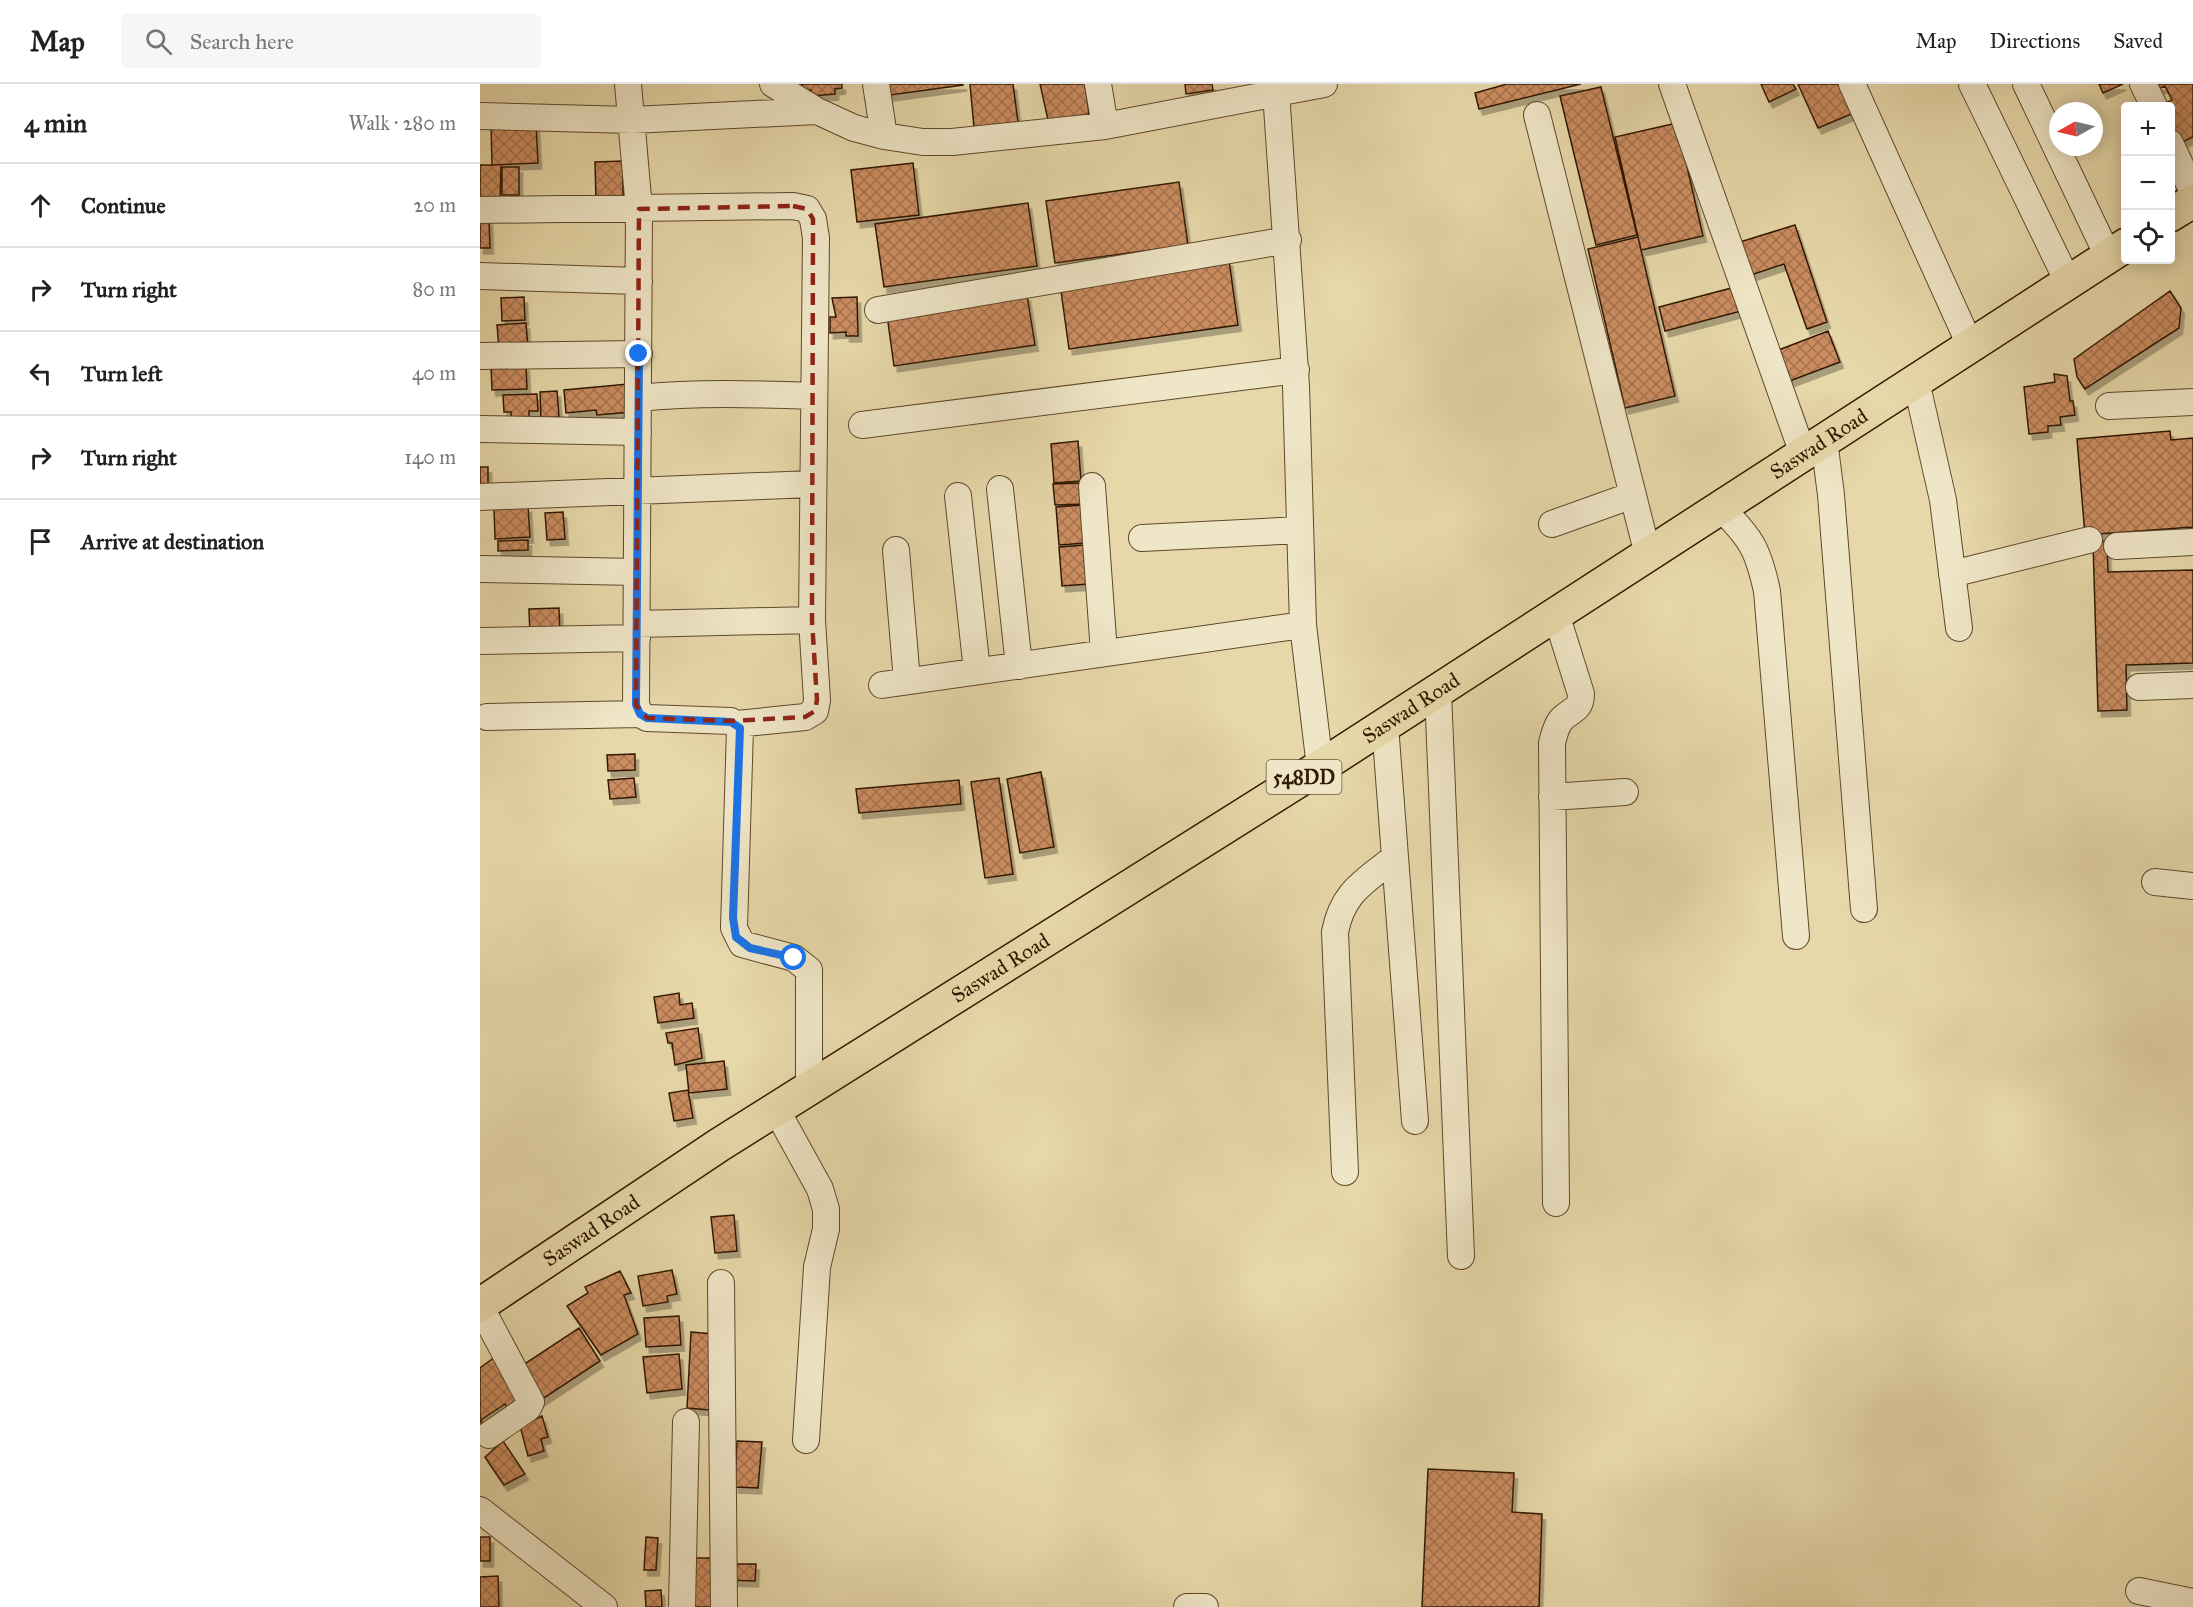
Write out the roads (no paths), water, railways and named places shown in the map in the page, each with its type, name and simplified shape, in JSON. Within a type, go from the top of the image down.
[{"type":"highway","points":[[2175,212],[2193,201]]},
{"type":"highway","name":"Saswad Road","points":[[480,1305],[719,1145],[777,1111],[1320,767],[2117,250]]},
{"type":"street","points":[[628,84],[639,209],[636,705],[640,714]]},
{"type":"street","points":[[773,84],[803,98],[854,128],[923,142],[952,142],[1105,126],[1286,89],[1324,84]]},
{"type":"street","points":[[876,84],[885,136]]},
{"type":"street","points":[[1098,84],[1105,126]]},
{"type":"street","points":[[1672,84],[1831,495],[1864,909]]},
{"type":"street","points":[[1852,84],[1970,345]]},
{"type":"street","points":[[1972,84],[2068,282]]},
{"type":"street","points":[[2026,84],[2117,250]]},
{"type":"street","points":[[2143,84],[2152,102]]},
{"type":"street","points":[[1286,89],[1288,240],[1296,370],[1303,625],[1320,767]]},
{"type":"street","points":[[480,116],[632,120],[803,98]]},
{"type":"street","points":[[1537,115],[1648,555]]},
{"type":"street","points":[[2175,154],[2193,192]]},
{"type":"street","points":[[480,210],[793,206],[807,209],[813,219],[816,238],[812,484],[812,620],[817,700],[814,711],[805,717],[737,724],[647,718],[640,714],[487,717]]},
{"type":"street","points":[[878,310],[1288,240]]},
{"type":"street","points":[[480,276],[639,281]]},
{"type":"street","points":[[480,356],[639,354]]},
{"type":"street","points":[[862,425],[1296,370]]},
{"type":"street","points":[[1916,381],[1944,500],[1959,628]]},
{"type":"street","points":[[638,398],[682,394],[740,393],[814,396]]},
{"type":"street","points":[[2109,406],[2193,402]]},
{"type":"street","points":[[480,429],[638,432]]},
{"type":"street","points":[[480,497],[638,489],[812,484]]},
{"type":"street","points":[[1092,486],[1104,653]]},
{"type":"street","points":[[1000,489],[1019,666]]},
{"type":"street","points":[[1552,524],[1633,495]]},
{"type":"street","points":[[958,496],[977,671]]},
{"type":"street","points":[[1721,508],[1749,537],[1761,563],[1767,591],[1796,936]]},
{"type":"street","points":[[1142,538],[1300,530]]},
{"type":"street","points":[[1952,574],[2089,540]]},
{"type":"street","points":[[2117,546],[2193,542]]},
{"type":"street","points":[[896,550],[907,681]]},
{"type":"street","points":[[480,569],[637,572]]},
{"type":"street","points":[[1556,614],[1581,694],[1581,702],[1577,710],[1562,718],[1552,743],[1556,1203]]},
{"type":"street","points":[[480,641],[812,620]]},
{"type":"street","points":[[882,685],[1303,625]]},
{"type":"street","points":[[2139,687],[2193,686]]},
{"type":"street","points":[[1438,691],[1461,1256]]},
{"type":"street","points":[[737,724],[740,728],[741,742],[734,928],[736,937],[742,944],[794,958],[809,970],[808,1090]]},
{"type":"street","points":[[1385,725],[1415,1121]]},
{"type":"street","points":[[1552,797],[1625,792]]},
{"type":"street","points":[[1345,1173],[1335,932],[1339,911],[1348,896],[1395,857]]},
{"type":"street","points":[[2155,882],[2193,886]]},
{"type":"street","points":[[777,1111],[820,1189],[826,1209],[826,1230],[818,1267],[806,1440]]},
{"type":"street","points":[[722,1283],[724,1607]]},
{"type":"street","points":[[480,1305],[531,1402],[528,1408],[489,1434]]},
{"type":"street","points":[[682,1607],[686,1422]]},
{"type":"street","points":[[480,1510],[604,1607]]},
{"type":"street","points":[[2139,1591],[2193,1602]]},
{"type":"street","points":[[1187,1607],[1205,1607]]}]
